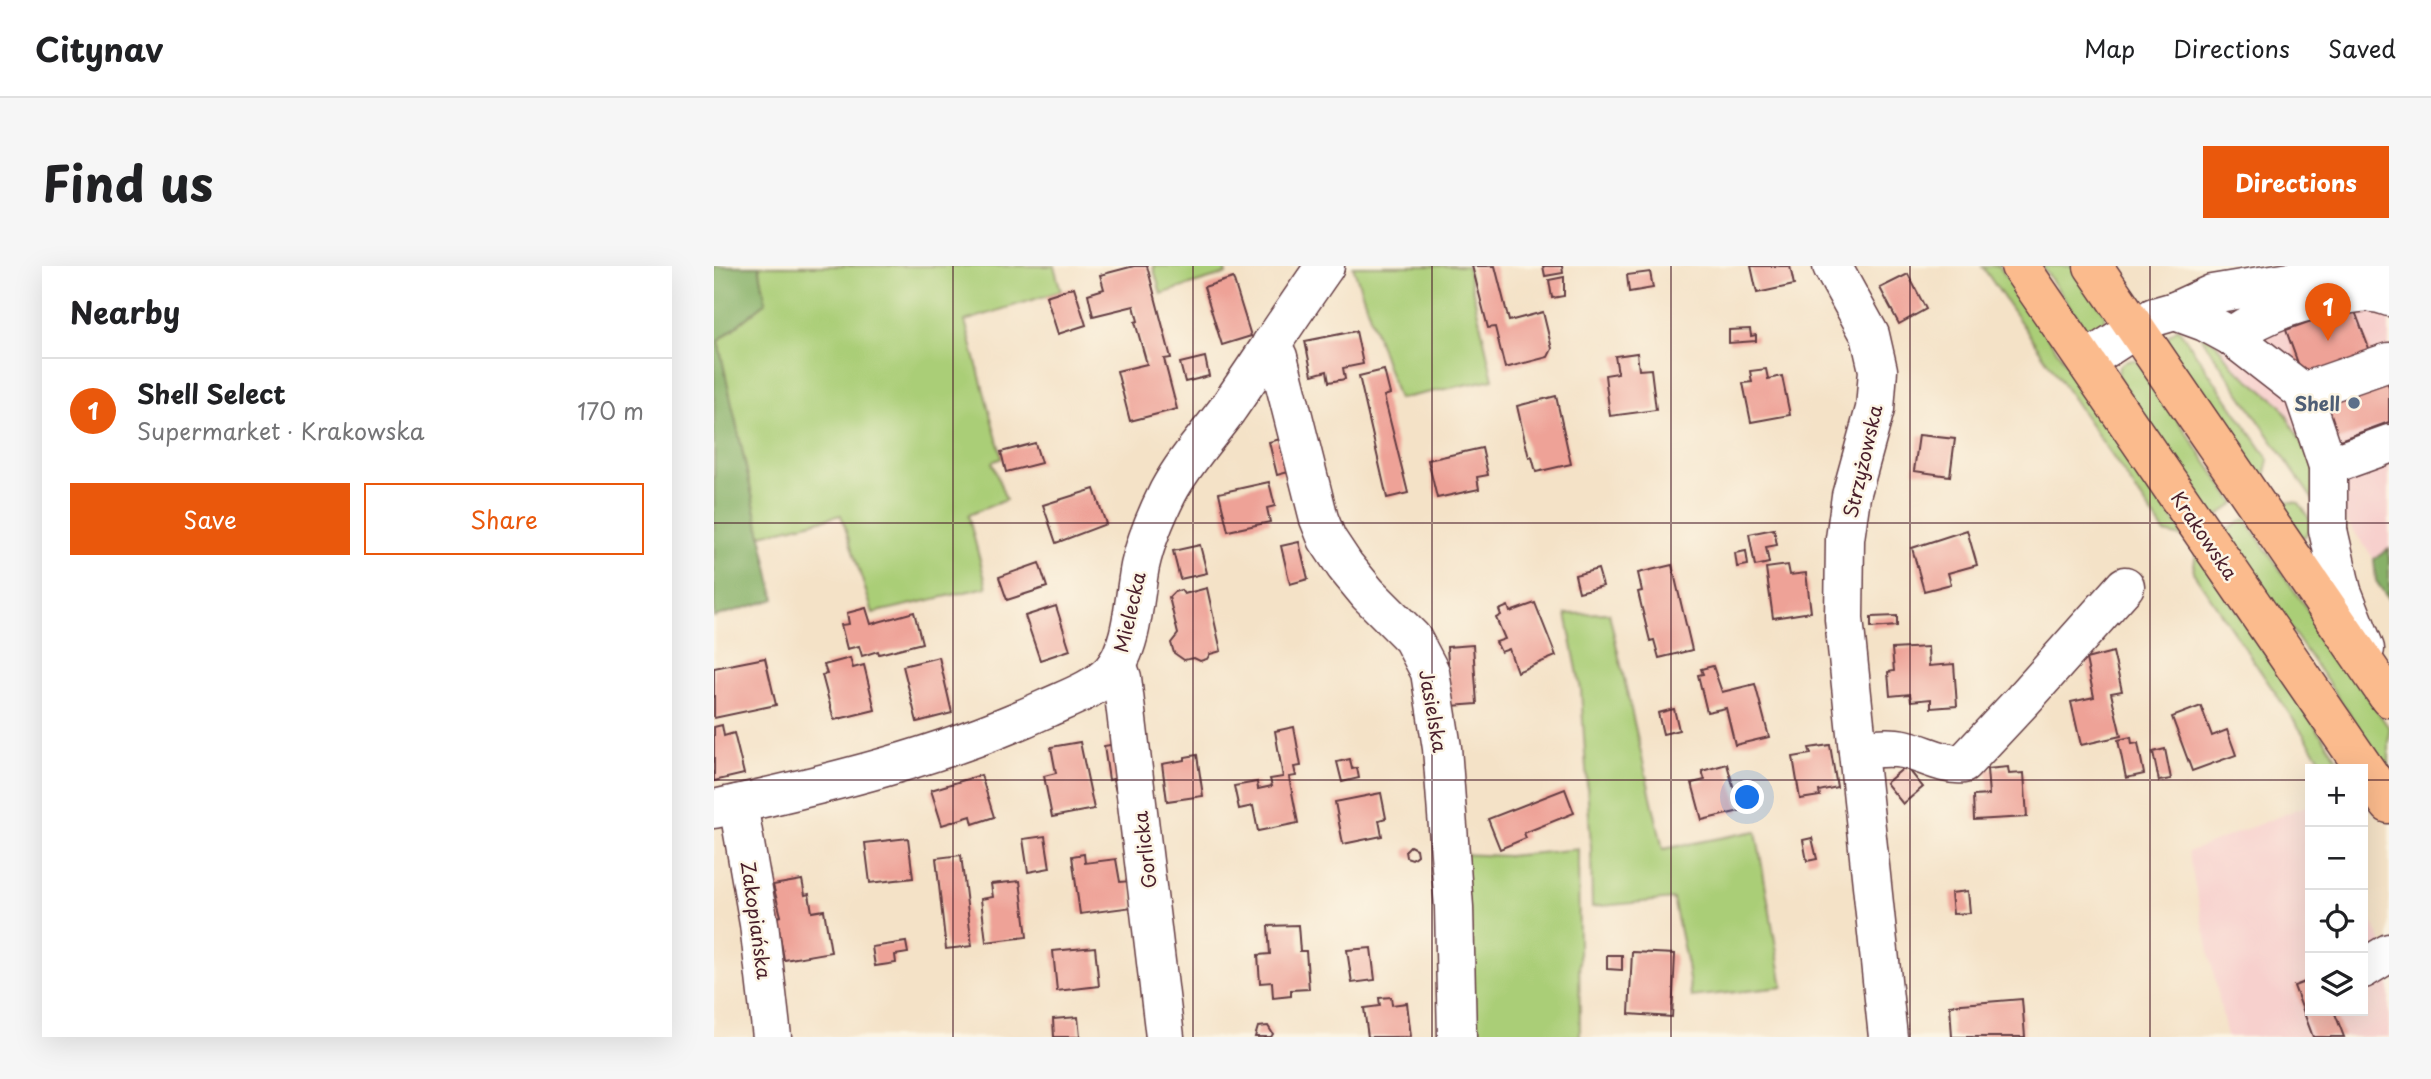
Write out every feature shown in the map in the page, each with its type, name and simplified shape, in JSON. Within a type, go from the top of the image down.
[{"type":"main road","name":"Krakowska","points":[[2020,266],[2389,804]]},
{"type":"main road","points":[[2093,266],[2384,690]]},
{"type":"street","name":"Mielecka","points":[[726,806],[916,759],[989,733],[1097,684],[1117,664],[1128,631],[1141,562],[1168,492],[1325,266]]},
{"type":"street","name":"Strzyżowska","points":[[1832,266],[1870,335],[1878,370],[1875,409],[1851,496],[1844,540],[1844,619],[1888,1037]]},
{"type":"street","points":[[2086,361],[2157,315],[2175,312],[2212,294],[2379,266]]},
{"type":"street","points":[[2231,336],[2257,319],[2291,305],[2374,292],[2389,297]]},
{"type":"street","points":[[2175,312],[2205,321],[2231,336],[2303,392],[2328,466],[2328,530],[2339,579],[2384,690]]},
{"type":"street","name":"Jasielska","points":[[1271,344],[1278,357],[1319,519],[1327,539],[1368,594],[1412,638],[1430,672],[1442,748],[1454,907],[1457,1037]]},
{"type":"street","points":[[2303,392],[2389,362]]},
{"type":"street","points":[[2328,466],[2389,444]]},
{"type":"street","points":[[1858,750],[1900,748],[1948,764],[1963,764],[2125,586]]},
{"type":"street","name":"Gorlicka","points":[[1117,664],[1122,678],[1135,768],[1165,1037]]},
{"type":"street","name":"Zakopiańska","points":[[726,806],[759,924],[772,1037]]},
{"type":"street","points":[[2368,966],[2389,953]]},
{"type":"shaded area","points":[[2389,273],[2389,549],[2374,559],[2212,336],[2227,300]]},
{"type":"shaded area","points":[[2305,806],[2305,1016],[2368,1016],[2368,914],[2389,958],[2389,1037],[2227,1037],[2188,852]]},
{"type":"green space","points":[[714,266],[759,266],[766,302],[718,341],[775,599],[714,617]]},
{"type":"green space","points":[[759,266],[1054,266],[1061,291],[965,321],[1002,458],[992,462],[1006,500],[968,515],[987,587],[873,613],[841,515],[761,535],[718,341],[766,302]]},
{"type":"green space","points":[[1153,266],[1224,266],[1226,274],[1161,294]]},
{"type":"green space","points":[[1353,266],[1467,266],[1493,379],[1398,399]]},
{"type":"green space","points":[[1982,266],[1999,266],[2186,538],[2165,533]]},
{"type":"green space","points":[[2042,266],[2072,266],[2105,314],[2103,326],[2094,331],[2086,330]]},
{"type":"green space","points":[[2178,328],[2269,460],[2263,484],[2165,342]]},
{"type":"green space","points":[[2198,332],[2215,342],[2235,368],[2281,405],[2316,471],[2318,507]]},
{"type":"green space","points":[[2133,360],[2138,362],[2235,504],[2214,518],[2118,377],[2119,366]]},
{"type":"green space","points":[[2274,500],[2299,503],[2314,526],[2304,537],[2298,535]]},
{"type":"green space","points":[[2245,519],[2389,728],[2389,771],[2224,532]]},
{"type":"green space","points":[[2389,549],[2389,600],[2376,581],[2374,559]]},
{"type":"green space","points":[[2196,552],[2339,761],[2336,764],[2324,764],[2193,572]]},
{"type":"green space","points":[[1609,613],[1663,849],[1756,831],[1783,987],[1691,997],[1673,899],[1592,907],[1581,690],[1566,614]]},
{"type":"green space","points":[[1578,849],[1580,1037],[1463,1037],[1458,854],[1508,856]]},
{"type":"building","points":[[1134,266],[1147,266],[1171,358],[1164,359],[1177,409],[1130,421],[1117,371],[1147,364],[1135,322],[1138,321],[1134,306],[1093,316],[1088,294],[1104,289],[1100,275]]},
{"type":"building","points":[[1472,266],[1495,266],[1509,321],[1543,312],[1552,349],[1548,357],[1505,368],[1495,327],[1488,328]]},
{"type":"building","points":[[1543,266],[1562,266],[1563,273],[1545,276]]},
{"type":"building","points":[[1751,266],[1790,266],[1794,285],[1757,293]]},
{"type":"building","points":[[1650,272],[1653,288],[1629,292],[1627,275]]},
{"type":"building","points":[[1908,274],[1926,309],[1899,324],[1880,288]]},
{"type":"building","points":[[1564,277],[1564,296],[1552,298],[1549,280]]},
{"type":"building","points":[[1233,278],[1251,336],[1222,345],[1204,287]]},
{"type":"building","points":[[1074,287],[1086,325],[1058,334],[1046,296]]},
{"type":"building","points":[[2353,306],[2381,380],[2386,378],[2389,387],[2389,422],[2318,448],[2303,377],[2286,330]]},
{"type":"building","points":[[1750,329],[1751,336],[1756,335],[1756,341],[1729,343],[1729,330]]},
{"type":"building","points":[[1356,331],[1363,364],[1343,368],[1345,379],[1329,382],[1327,371],[1312,375],[1305,341]]},
{"type":"building","points":[[1637,353],[1639,370],[1651,369],[1656,410],[1610,416],[1605,375],[1618,373],[1615,356]]},
{"type":"building","points":[[1205,357],[1209,376],[1185,382],[1180,363]]},
{"type":"building","points":[[1766,369],[1768,379],[1782,376],[1790,415],[1751,422],[1743,383],[1752,382],[1750,371]]},
{"type":"building","points":[[1384,370],[1390,394],[1384,396],[1408,493],[1387,498],[1359,376]]},
{"type":"building","points":[[1556,396],[1571,464],[1536,472],[1532,457],[1529,458],[1517,406]]},
{"type":"building","points":[[1919,435],[1955,439],[1950,476],[1914,471]]},
{"type":"building","points":[[1288,437],[1296,470],[1277,475],[1269,442]]},
{"type":"building","points":[[1035,443],[1041,463],[1006,472],[1001,452]]},
{"type":"building","points":[[1482,448],[1488,475],[1477,477],[1479,489],[1437,498],[1428,460]]},
{"type":"building","points":[[1269,482],[1275,506],[1267,508],[1270,522],[1228,531],[1219,493]]},
{"type":"building","points":[[1094,489],[1106,524],[1056,543],[1043,505]]},
{"type":"building","points":[[1774,529],[1777,545],[1766,547],[1769,563],[1755,566],[1749,534]]},
{"type":"building","points":[[1967,530],[1977,565],[1948,573],[1951,584],[1924,591],[1912,548]]},
{"type":"building","points":[[1299,542],[1308,579],[1290,584],[1281,546]]},
{"type":"building","points":[[1200,545],[1207,573],[1180,579],[1173,551]]},
{"type":"building","points":[[1746,551],[1748,565],[1737,567],[1735,553]]},
{"type":"building","points":[[1039,563],[1047,587],[1007,600],[999,577]]},
{"type":"building","points":[[1672,565],[1692,650],[1659,658],[1654,640],[1650,641],[1644,617],[1638,592],[1642,591],[1638,573]]},
{"type":"building","points":[[1788,565],[1790,575],[1806,573],[1811,612],[1773,618],[1766,568]]},
{"type":"building","points":[[1598,569],[1603,586],[1579,592],[1575,575]]},
{"type":"building","points":[[1207,588],[1221,651],[1200,661],[1194,658],[1184,660],[1174,653],[1171,643],[1178,634],[1169,597],[1181,590],[1184,594]]},
{"type":"building","points":[[1535,603],[1556,656],[1517,672],[1509,649],[1501,652],[1496,642],[1505,639],[1496,618],[1501,615],[1499,610],[1508,606],[1510,612]]},
{"type":"building","points":[[1056,606],[1070,650],[1040,660],[1025,616]]},
{"type":"building","points":[[866,608],[871,624],[914,612],[922,643],[862,656],[859,646],[847,649],[841,625],[849,624],[847,613]]},
{"type":"building","points":[[1897,616],[1897,626],[1871,628],[1871,617]]},
{"type":"building","points":[[1473,645],[1477,704],[1451,706],[1447,647]]},
{"type":"building","points":[[1928,647],[1929,666],[1954,664],[1957,706],[1931,708],[1931,699],[1911,701],[1910,694],[1890,696],[1888,672],[1894,671],[1892,649]]},
{"type":"building","points":[[2113,652],[2122,691],[2111,693],[2121,736],[2081,745],[2071,702],[2094,697],[2086,659]]},
{"type":"building","points":[[939,657],[952,713],[917,722],[903,666]]},
{"type":"building","points":[[765,658],[776,705],[714,718],[714,668]]},
{"type":"building","points":[[850,658],[853,668],[864,665],[875,710],[834,720],[822,675],[827,674],[824,665]]},
{"type":"building","points":[[1713,666],[1722,692],[1755,684],[1769,737],[1735,745],[1726,708],[1707,712],[1698,675],[1703,674],[1701,669]]},
{"type":"building","points":[[2201,706],[2212,736],[2227,730],[2236,755],[2192,771],[2172,717]]},
{"type":"building","points":[[1674,709],[1679,730],[1663,734],[1658,713]]},
{"type":"building","points":[[722,725],[724,736],[734,733],[744,774],[714,781],[714,727]]},
{"type":"building","points":[[1294,727],[1301,766],[1294,767],[1296,776],[1289,777],[1298,823],[1258,831],[1253,806],[1239,809],[1234,786],[1257,782],[1258,789],[1272,786],[1270,779],[1283,777],[1275,731]]},
{"type":"building","points":[[2131,737],[2132,744],[2138,743],[2144,774],[2126,778],[2118,740]]},
{"type":"building","points":[[1080,742],[1094,809],[1052,817],[1044,776],[1056,773],[1051,747]]},
{"type":"building","points":[[1122,743],[1130,790],[1116,792],[1113,779],[1109,780],[1104,746]]},
{"type":"building","points":[[1830,745],[1837,787],[1819,791],[1820,796],[1800,799],[1793,757],[1811,754],[1809,748]]},
{"type":"building","points":[[2165,749],[2171,779],[2159,781],[2153,752]]},
{"type":"building","points":[[1197,755],[1203,796],[1167,801],[1162,764]]},
{"type":"building","points":[[1350,759],[1352,769],[1357,768],[1359,778],[1342,782],[1337,762]]},
{"type":"building","points":[[1727,764],[1740,811],[1702,820],[1692,783],[1705,780],[1702,771]]},
{"type":"building","points":[[1906,766],[1923,787],[1903,804],[1886,783]]},
{"type":"building","points":[[2008,767],[2009,774],[2024,773],[2027,817],[1974,820],[1973,796],[1989,795],[1987,769]]},
{"type":"building","points":[[981,775],[994,817],[973,824],[971,816],[942,825],[931,790]]},
{"type":"building","points":[[1565,789],[1574,813],[1524,833],[1526,838],[1500,849],[1488,819]]},
{"type":"building","points":[[1381,793],[1386,818],[1379,820],[1382,836],[1343,844],[1335,802]]},
{"type":"building","points":[[1045,836],[1050,868],[1028,872],[1023,839]]},
{"type":"building","points":[[908,838],[913,878],[870,883],[865,843]]},
{"type":"building","points":[[1812,838],[1817,859],[1807,861],[1803,840]]},
{"type":"building","points":[[1410,846],[1416,849],[1417,855],[1412,859],[1406,857],[1405,851]]},
{"type":"building","points":[[1084,854],[1085,863],[1116,859],[1120,882],[1130,881],[1133,907],[1080,914],[1072,856]]},
{"type":"building","points":[[961,855],[972,946],[946,949],[936,858]]},
{"type":"building","points":[[802,880],[805,895],[809,894],[812,912],[824,910],[831,952],[784,960],[777,917],[781,916],[773,885]]},
{"type":"building","points":[[1020,881],[1027,937],[986,942],[981,899],[993,897],[991,884]]},
{"type":"building","points":[[1968,891],[1970,913],[1953,914],[1951,893]]},
{"type":"building","points":[[1298,925],[1300,951],[1306,951],[1309,989],[1291,990],[1291,996],[1273,998],[1272,982],[1260,983],[1258,955],[1270,954],[1268,926]]},
{"type":"building","points":[[906,942],[908,953],[895,955],[896,963],[875,966],[872,947]]},
{"type":"building","points":[[1095,947],[1099,986],[1057,991],[1053,951]]},
{"type":"building","points":[[1371,948],[1375,980],[1352,983],[1347,950]]},
{"type":"building","points":[[1632,952],[1675,954],[1672,1017],[1629,1014]]},
{"type":"building","points":[[1607,955],[1622,955],[1622,970],[1607,969]]},
{"type":"building","points":[[2305,982],[2305,1016],[2294,986]]},
{"type":"building","points":[[1391,997],[1392,1005],[1407,1003],[1411,1037],[1368,1037],[1364,1008],[1380,1006],[1379,998]]},
{"type":"building","points":[[2022,999],[2025,1037],[1952,1037],[1950,1005]]},
{"type":"building","points":[[2305,1016],[2336,1016],[2344,1037],[2313,1037]]},
{"type":"building","points":[[1078,1017],[1080,1037],[1054,1037],[1053,1019]]},
{"type":"building","points":[[1268,1026],[1273,1034],[1271,1037],[1255,1037],[1258,1027]]},
{"type":"place","name":"Shell Select","points":[[2328,341]]},
{"type":"place","name":"Shell","points":[[2354,403]]}]
